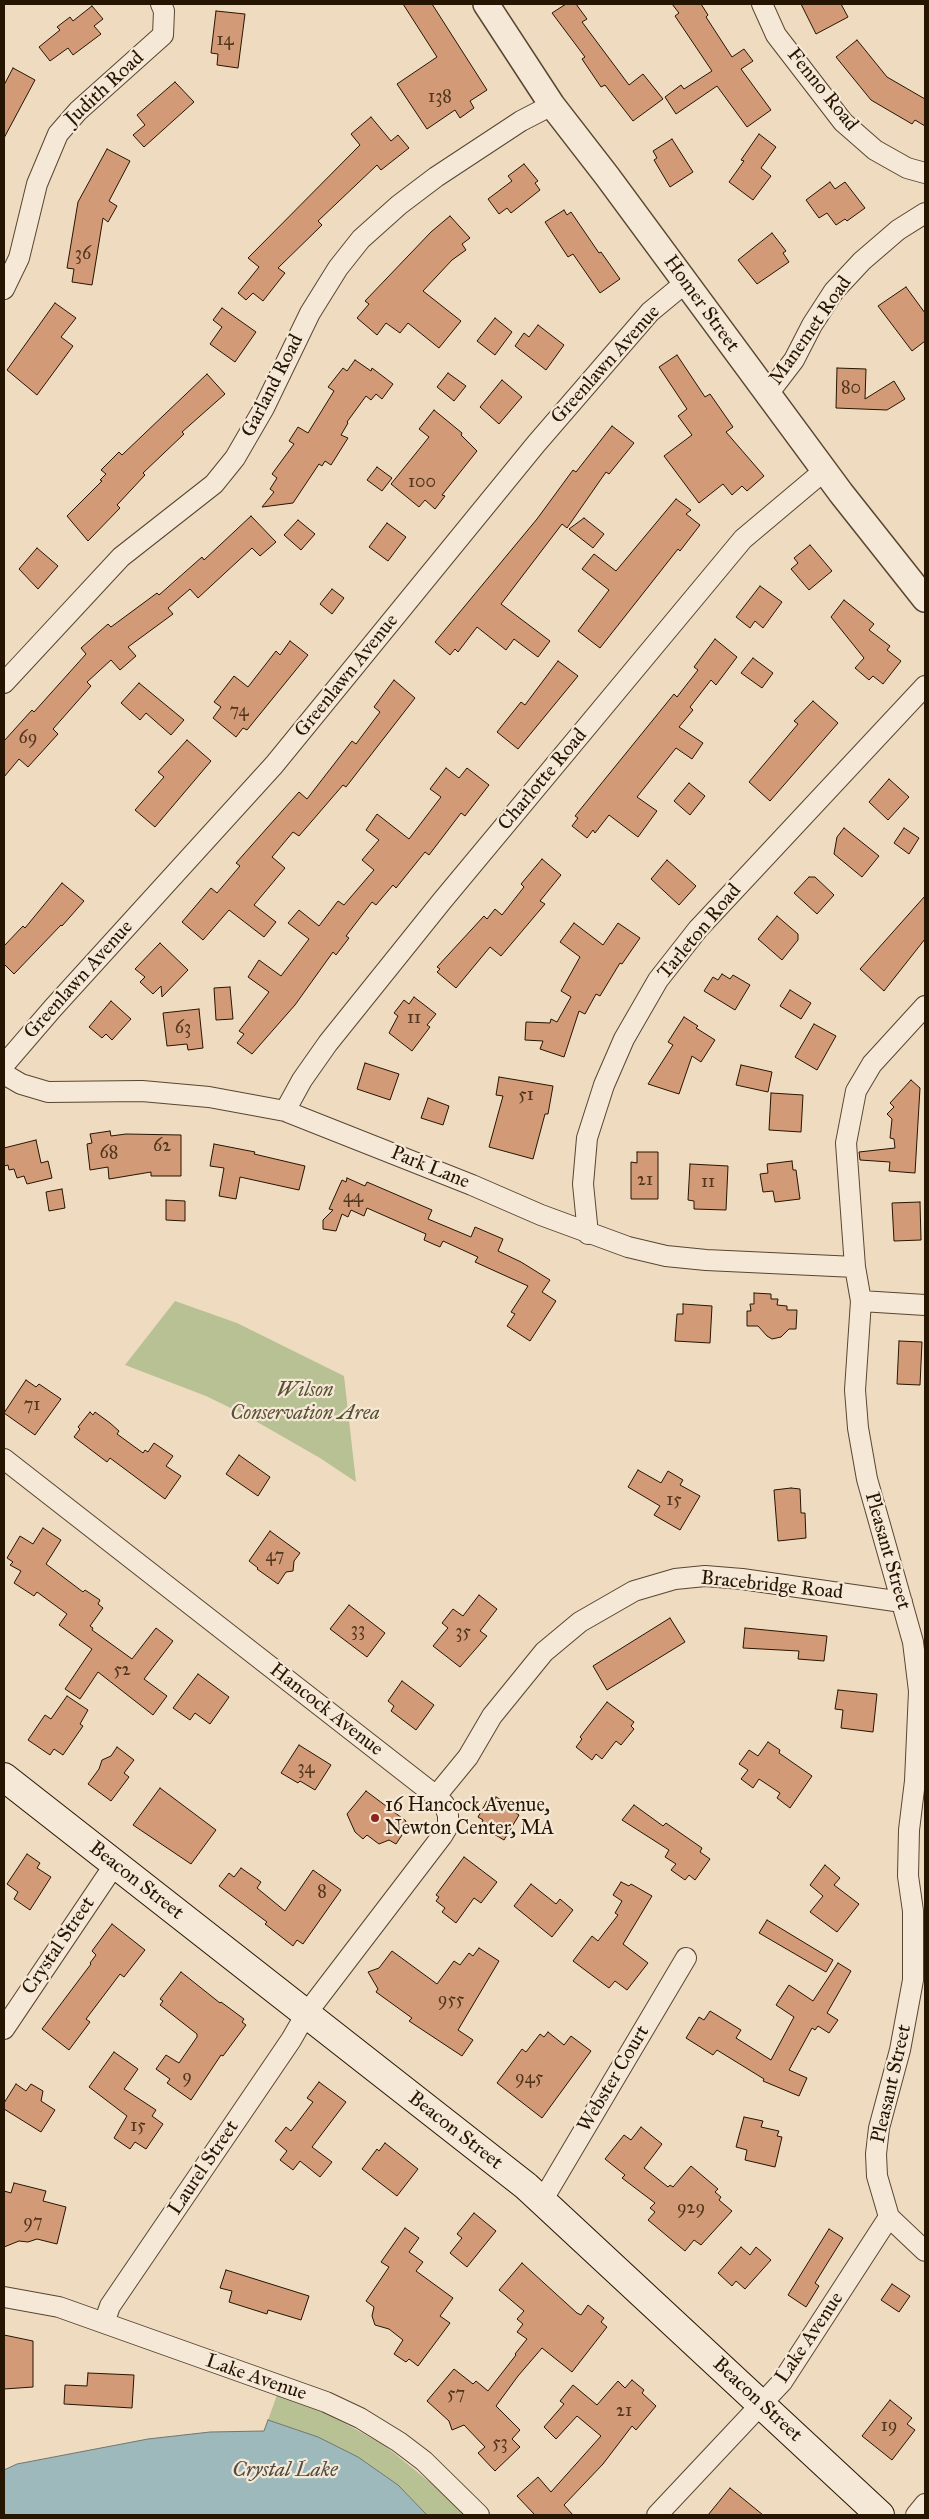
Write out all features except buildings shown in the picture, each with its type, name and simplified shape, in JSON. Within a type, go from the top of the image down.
[{"type":"main road","name":"Beacon Street","points":[[4,1777],[542,2201],[763,2404],[880,2515]]},
{"type":"street","name":"Judith Road","points":[[4,289],[19,258],[37,184],[58,134],[78,111],[163,35],[164,11],[161,4]]},
{"type":"street","name":"Homer Street","points":[[486,4],[552,105],[607,176],[825,470],[925,599]]},
{"type":"street","name":"Fenno Road","points":[[762,4],[776,35],[843,122],[875,150],[908,168],[925,173]]},
{"type":"street","name":"Garland Road","points":[[4,683],[121,557],[214,484],[235,458],[264,408],[310,313],[338,268],[362,239],[400,204],[436,178],[521,121],[552,105]]},
{"type":"street","name":"Manemet Road","points":[[768,394],[794,360],[812,325],[834,291],[862,262],[898,230],[925,213]]},
{"type":"street","name":"Greenlawn Avenue","points":[[4,1065],[59,1001],[274,765],[536,444],[650,312],[685,283]]},
{"type":"street","name":"Charlotte Road","points":[[285,1111],[302,1080],[328,1043],[442,901],[743,539],[825,470]]},
{"type":"street","name":"Tarleton Road","points":[[588,1234],[583,1184],[587,1138],[604,1085],[624,1039],[658,980],[698,929],[925,686]]},
{"type":"street","name":"Pleasant Street","points":[[889,2217],[877,2176],[876,2154],[879,2128],[917,2007],[913,1980],[919,1918],[908,1876],[909,1830],[915,1781],[919,1691],[914,1652],[902,1602],[866,1479],[858,1428],[855,1390],[861,1301],[856,1267],[846,1143],[856,1091],[872,1064],[925,1006]]},
{"type":"street","name":"Park Lane","points":[[4,1074],[21,1084],[48,1092],[142,1091],[209,1097],[285,1111],[588,1234],[628,1247],[666,1256],[748,1263],[856,1267]]},
{"type":"street","points":[[861,1301],[925,1306]]},
{"type":"street","name":"Hancock Avenue","points":[[4,1459],[436,1796],[447,1809],[446,1831],[306,2014]]},
{"type":"street","name":"Bracebridge Road","points":[[436,1796],[477,1744],[492,1716],[544,1652],[580,1622],[634,1591],[675,1579],[705,1576],[742,1579],[902,1602]]},
{"type":"street","name":"Crystal Street","points":[[4,2028],[115,1864]]},
{"type":"street","name":"Webster Court","points":[[542,2201],[686,1958]]},
{"type":"street","name":"Laurel Street","points":[[104,2323],[110,2306],[296,2033],[306,2014]]},
{"type":"street","points":[[889,2217],[925,2251]]},
{"type":"street","name":"Lake Avenue","points":[[657,2515],[763,2404],[788,2374],[889,2217]]},
{"type":"street","name":"Lake Avenue","points":[[4,2297],[58,2307],[326,2402],[360,2418],[424,2461],[479,2515]]},
{"type":"street","points":[[916,2515],[925,2504]]},
{"type":"green space","name":"Wilson Conservation Area","points":[[175,1301],[237,1323],[344,1376],[356,1482],[320,1458],[245,1415],[206,1396],[125,1365]]},
{"type":"green space","points":[[277,2395],[328,2414],[384,2445],[442,2492],[464,2515],[427,2515],[398,2485],[358,2457],[318,2437],[268,2420]]},
{"type":"water","name":"Crystal Lake","points":[[268,2420],[318,2437],[358,2457],[398,2485],[427,2515],[4,2515],[4,2470],[17,2464],[148,2439],[210,2432],[264,2431]]},
{"type":"place","name":"16 Hancock Avenue, Newton Center, MA","points":[[375,1818]]}]
